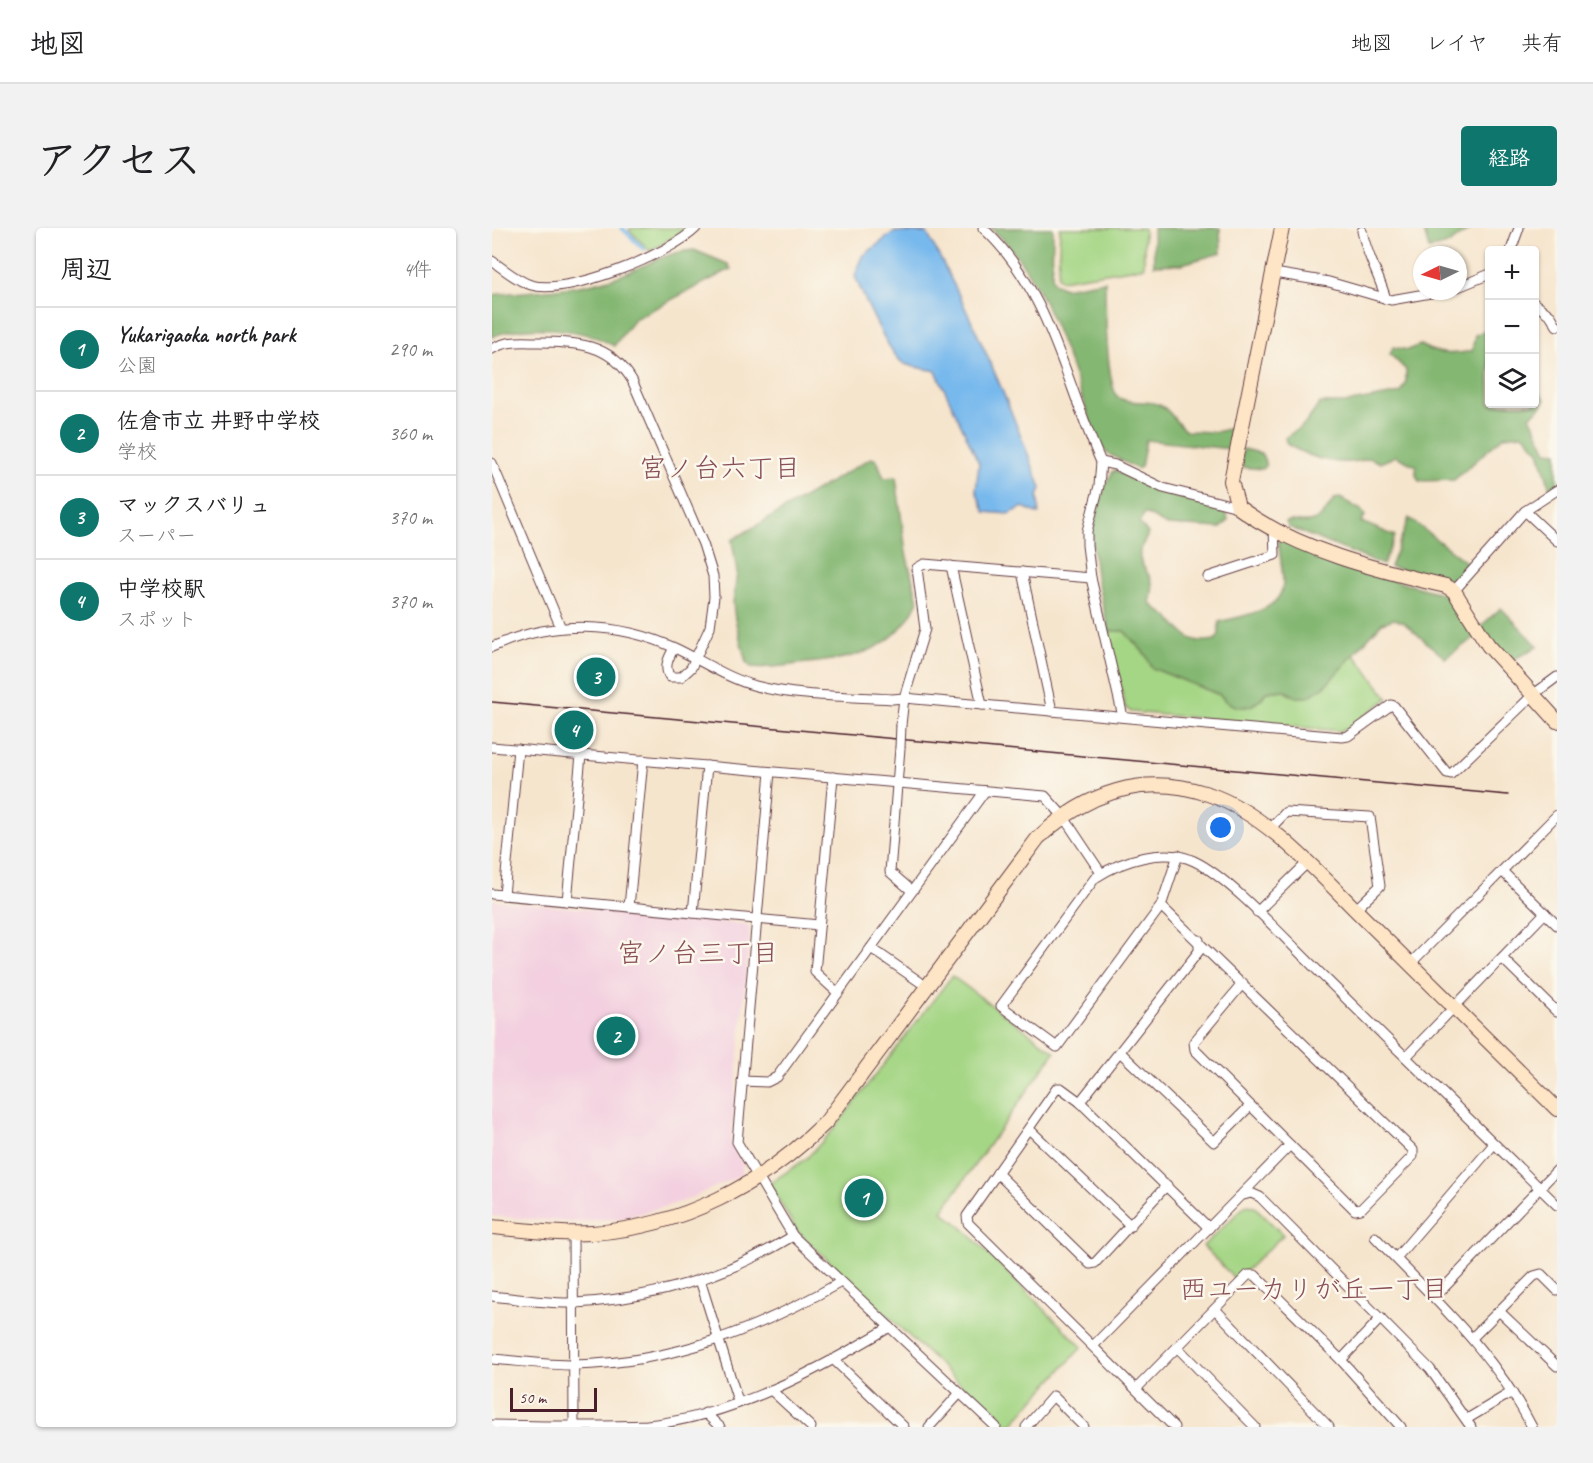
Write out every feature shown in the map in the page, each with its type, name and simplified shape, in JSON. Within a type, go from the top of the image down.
[{"type":"street","points":[[492,261],[531,285],[562,286],[642,260],[673,244],[696,228]]},
{"type":"street","points":[[983,228],[1009,255],[1038,299],[1101,462],[1099,486],[1087,531],[1092,578],[1124,717]]},
{"type":"street","points":[[1238,507],[1230,481],[1282,228]]},
{"type":"street","points":[[1512,246],[1519,228]]},
{"type":"street","points":[[1362,231],[1366,252],[1379,276],[1386,299]]},
{"type":"street","points":[[1274,273],[1329,282],[1386,299],[1413,297]]},
{"type":"street","points":[[1467,283],[1485,276]]},
{"type":"street","points":[[1539,307],[1551,316],[1557,326]]},
{"type":"street","points":[[492,349],[511,342],[580,343],[604,351],[629,374],[709,561],[714,597],[710,627],[686,674],[681,677],[670,677],[667,666],[674,648]]},
{"type":"street","points":[[1101,462],[1115,465],[1163,488],[1238,507],[1274,528],[1367,567],[1446,586],[1454,591],[1488,645],[1557,721]]},
{"type":"street","points":[[492,463],[561,628]]},
{"type":"street","points":[[1454,591],[1525,511],[1557,490]]},
{"type":"street","points":[[1525,511],[1557,541]]},
{"type":"street","points":[[1208,577],[1275,555],[1274,528]]},
{"type":"street","points":[[912,891],[890,873],[904,698],[926,629],[917,568],[924,564],[1092,578]]},
{"type":"street","points":[[951,566],[982,705]]},
{"type":"street","points":[[1022,572],[1052,711]]},
{"type":"street","points":[[492,647],[522,636],[561,628],[605,628],[628,632],[674,648],[729,676],[771,689],[892,699],[904,698],[1342,737],[1348,736],[1390,705],[1394,706],[1447,773],[1451,774],[1534,694],[1557,677]]},
{"type":"street","points":[[492,747],[1045,796],[1063,816],[1101,873]]},
{"type":"street","points":[[504,895],[518,749]]},
{"type":"street","points":[[567,901],[581,755]]},
{"type":"street","points":[[629,907],[643,760]]},
{"type":"street","points":[[693,913],[707,766]]},
{"type":"street","points":[[770,772],[737,1142],[793,1236],[996,1427]]},
{"type":"street","points":[[833,777],[815,972],[838,993]]},
{"type":"street","points":[[492,1227],[573,1233],[625,1229],[665,1220],[714,1202],[758,1179],[800,1148],[826,1122],[1031,845],[1076,807],[1105,794],[1137,787],[1165,786],[1209,794],[1248,813],[1307,863],[1557,1109]]},
{"type":"street","points":[[742,1081],[767,1082],[777,1077],[985,791]]},
{"type":"street","points":[[1269,830],[1286,812],[1370,817],[1380,886],[1355,910]]},
{"type":"street","points":[[1410,964],[1557,815]]},
{"type":"street","points":[[1178,855],[1161,906],[1057,1047],[1001,1006],[1089,882],[1101,873],[1136,860],[1178,855],[1208,870],[1257,912],[1557,1205]]},
{"type":"street","points":[[1257,912],[1307,863]]},
{"type":"street","points":[[1502,871],[1557,924]]},
{"type":"street","points":[[492,894],[819,925]]},
{"type":"street","points":[[1161,906],[1199,940],[1243,983],[1413,1150],[1413,1156],[1361,1209],[1354,1210],[1195,1050],[1194,1042],[1243,983]]},
{"type":"street","points":[[1406,1057],[1545,913]]},
{"type":"street","points":[[1080,1102],[1199,951],[1199,940]]},
{"type":"street","points":[[871,948],[920,982]]},
{"type":"street","points":[[1502,958],[1557,1012]]},
{"type":"street","points":[[1120,1052],[1214,1142],[1250,1106]]},
{"type":"street","points":[[1174,1427],[1094,1345],[968,1223],[967,1216],[1057,1089],[1080,1102],[1209,1228]]},
{"type":"street","points":[[1029,1129],[1131,1226]]},
{"type":"street","points":[[1396,1258],[1494,1144]]},
{"type":"street","points":[[1094,1345],[1290,1145]]},
{"type":"street","points":[[1436,1296],[1557,1170]]},
{"type":"street","points":[[998,1173],[1090,1264],[1095,1263],[1167,1185]]},
{"type":"street","points":[[1240,1196],[1251,1192],[1260,1197],[1430,1369],[1469,1423],[1512,1392]]},
{"type":"street","points":[[573,1233],[574,1427]]},
{"type":"street","points":[[492,1296],[573,1303],[648,1293],[700,1280],[738,1266],[793,1236]]},
{"type":"street","points":[[1375,1237],[1436,1296],[1472,1338],[1512,1392],[1532,1427]]},
{"type":"street","points":[[1472,1338],[1534,1276],[1541,1274],[1557,1290]]},
{"type":"street","points":[[1136,1389],[1248,1275],[1255,1275],[1341,1360],[1401,1427]]},
{"type":"street","points":[[700,1280],[738,1401]]},
{"type":"street","points":[[492,1359],[573,1365],[672,1353],[719,1340],[799,1306],[841,1282]]},
{"type":"street","points":[[1215,1309],[1329,1427]]},
{"type":"street","points":[[1499,1311],[1557,1366]]},
{"type":"street","points":[[1341,1360],[1381,1318]]},
{"type":"street","points":[[492,1425],[648,1426],[705,1413],[771,1390],[834,1360],[890,1327]]},
{"type":"street","points":[[1177,1347],[1255,1427]]},
{"type":"street","points":[[834,1360],[904,1427]]},
{"type":"street","points":[[771,1390],[811,1427]]},
{"type":"street","points":[[929,1427],[960,1393]]},
{"type":"street","points":[[1026,1427],[1053,1396],[1084,1427]]},
{"type":"street","points":[[705,1413],[720,1427]]},
{"type":"shaded area","points":[[492,900],[746,924],[750,929],[731,1144],[743,1165],[741,1175],[684,1201],[623,1218],[571,1222],[492,1216]]},
{"type":"green space","points":[[631,228],[689,228],[650,251],[629,230]]},
{"type":"green space","points":[[991,228],[1053,228],[1052,278],[1054,283],[1064,288],[1105,281],[1111,379],[1119,398],[1160,405],[1168,410],[1186,431],[1216,432],[1236,427],[1230,449],[1146,440],[1141,467],[1137,469],[1107,453],[1099,445],[1068,359],[1043,299],[1011,248]]},
{"type":"green space","points":[[1060,228],[1144,228],[1144,267],[1061,280],[1058,277]]},
{"type":"green space","points":[[1153,228],[1220,228],[1221,253],[1182,264],[1154,265]]},
{"type":"green space","points":[[1423,228],[1472,228],[1448,244],[1428,246]]},
{"type":"green space","points":[[694,250],[728,264],[731,269],[634,319],[614,346],[587,335],[554,329],[520,330],[492,337],[492,295],[569,288],[600,282],[663,257]]},
{"type":"green space","points":[[1485,331],[1485,408],[1539,408],[1539,392],[1545,399],[1541,407],[1530,416],[1547,451],[1557,452],[1557,486],[1550,489],[1539,451],[1523,434],[1504,436],[1454,480],[1419,481],[1416,466],[1396,456],[1380,463],[1370,458],[1338,462],[1316,458],[1287,444],[1285,438],[1305,424],[1320,403],[1345,403],[1401,393],[1406,383],[1406,370],[1390,354],[1393,347],[1408,350],[1420,345],[1439,352],[1472,351],[1475,335]]},
{"type":"green space","points":[[1243,449],[1261,453],[1266,465],[1263,469],[1240,467]]},
{"type":"green space","points":[[871,458],[877,460],[884,478],[896,477],[906,553],[918,601],[909,618],[886,641],[858,654],[786,666],[751,667],[746,662],[735,619],[733,603],[737,573],[732,540]]},
{"type":"green space","points":[[1114,470],[1161,491],[1212,506],[1227,514],[1228,521],[1221,528],[1167,525],[1145,513],[1139,523],[1148,533],[1140,551],[1140,558],[1152,584],[1150,602],[1188,637],[1199,641],[1215,640],[1219,635],[1219,622],[1249,615],[1269,606],[1276,600],[1283,582],[1278,539],[1282,538],[1363,572],[1447,595],[1474,638],[1445,658],[1403,622],[1394,619],[1382,623],[1325,686],[1308,697],[1296,697],[1284,690],[1266,692],[1256,703],[1244,707],[1238,707],[1220,695],[1152,668],[1146,655],[1124,631],[1109,631],[1096,576],[1091,532],[1105,485]]},
{"type":"green space","points":[[1340,498],[1361,510],[1365,516],[1361,522],[1395,536],[1383,565],[1288,527],[1286,522],[1288,521],[1307,522],[1317,519],[1334,499]]},
{"type":"green space","points":[[1409,518],[1471,566],[1456,582],[1390,567]]},
{"type":"green space","points":[[1501,608],[1538,646],[1511,661],[1493,643],[1481,626]]},
{"type":"green space","points":[[1109,631],[1124,631],[1146,655],[1152,668],[1220,695],[1225,701],[1262,698],[1266,692],[1284,690],[1290,695],[1325,686],[1354,654],[1388,698],[1348,729],[1340,731],[1131,712],[1125,707]]},
{"type":"green space","points":[[952,976],[1055,1052],[942,1211],[963,1228],[1082,1347],[1012,1424],[1005,1426],[797,1231],[769,1184],[807,1158],[833,1130]]},
{"type":"green space","points":[[1246,1205],[1254,1206],[1283,1235],[1236,1280],[1203,1246]]},
{"type":"water","points":[[894,232],[927,233],[944,265],[988,359],[1041,488],[1038,497],[1039,514],[1023,507],[1009,514],[985,512],[976,491],[979,463],[936,371],[903,363],[876,323],[855,276],[863,256]]},
{"type":"waterway","points":[[622,228],[644,249]]},
{"type":"tram line","points":[[492,702],[1508,795]]},
{"type":"place","name":"マックスバリュ","points":[[596,677]]},
{"type":"place","name":"中学校駅","points":[[574,730]]},
{"type":"place","name":"佐倉市立 井野中学校","points":[[616,1036]]},
{"type":"place","name":"Yukarigaoka north park","points":[[864,1198]]},
{"type":"district","name":"宮ノ台六丁目","points":[[720,468]]},
{"type":"district","name":"宮ノ台三丁目","points":[[698,953]]},
{"type":"district","name":"西ユーカリが丘一丁目","points":[[1314,1289]]}]
